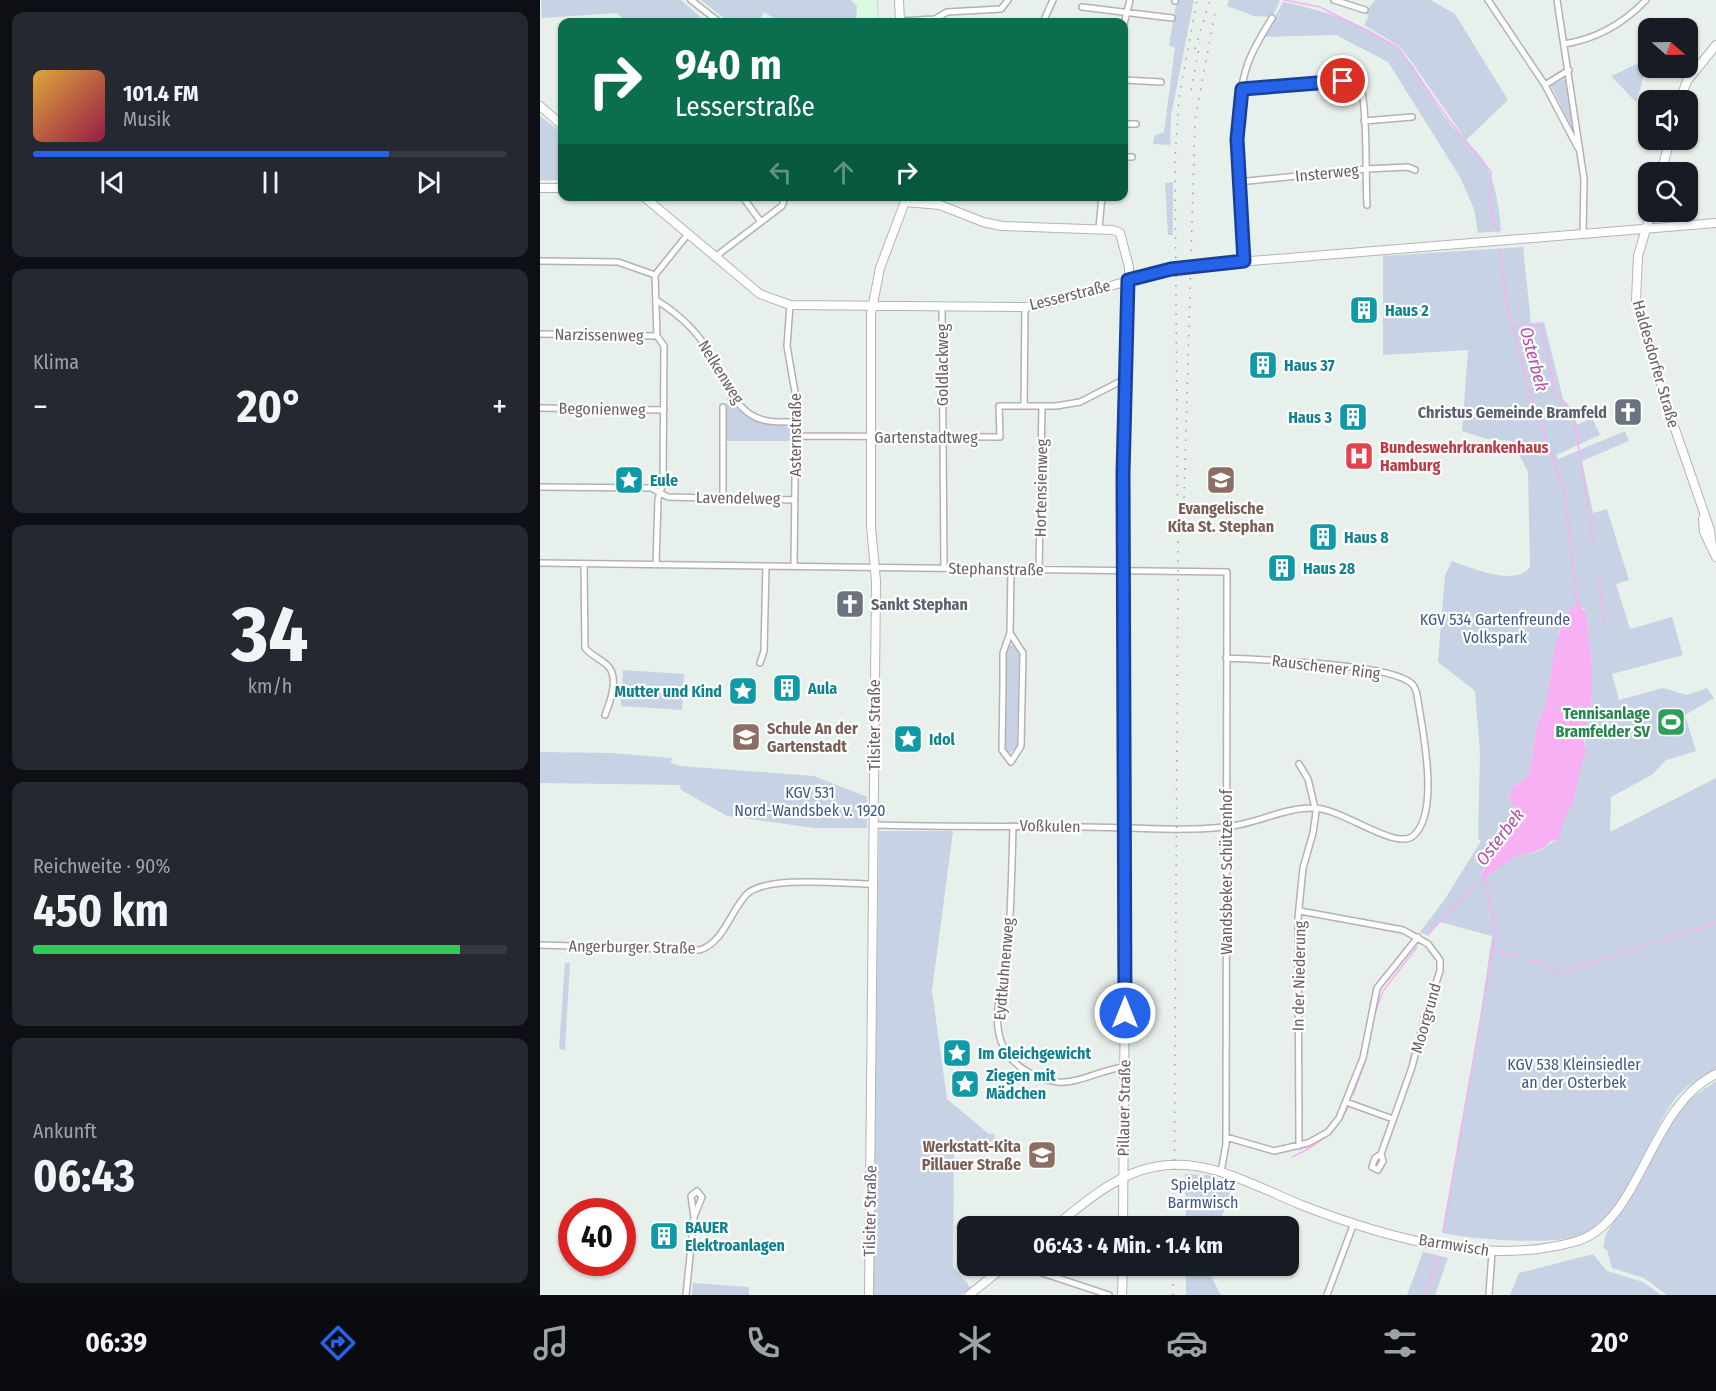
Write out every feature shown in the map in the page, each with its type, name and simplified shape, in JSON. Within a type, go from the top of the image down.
[{"type":"street","points":[[691,0],[714,18]]},
{"type":"street","points":[[899,0],[900,18]]},
{"type":"street","points":[[937,18],[947,12],[1001,9],[1008,0]]},
{"type":"street","points":[[1045,18],[1053,0]]},
{"type":"street","points":[[1125,18],[1130,0]]},
{"type":"street","points":[[1334,0],[1365,10]]},
{"type":"street","points":[[1488,0],[1545,85],[1581,152]]},
{"type":"street","points":[[1557,0],[1581,152],[1585,202],[1583,235]]},
{"type":"street","points":[[1564,44],[1584,41],[1608,30],[1634,13],[1646,0]]},
{"type":"street","points":[[1082,7],[1172,18]]},
{"type":"street","points":[[1244,261],[1237,139],[1242,89],[1249,60],[1272,18]]},
{"type":"street","points":[[1684,90],[1687,81],[1716,45]]},
{"type":"street","points":[[1545,85],[1569,70]]},
{"type":"street","points":[[1356,72],[1360,79],[1364,121],[1366,169],[1364,173],[1367,205]]},
{"type":"street","points":[[1242,89],[1360,79]]},
{"type":"street","points":[[1128,80],[1161,82]]},
{"type":"street","points":[[540,105],[558,121]]},
{"type":"street","points":[[1364,121],[1412,117]]},
{"type":"street","points":[[1128,124],[1136,124]]},
{"type":"street","name":"Insterweg","points":[[1238,182],[1366,169],[1408,167],[1415,170]]},
{"type":"street","points":[[540,188],[558,188]]},
{"type":"street","name":"Lesserstraße","points":[[649,201],[760,294],[790,305],[1025,307],[1046,304],[1171,269],[1244,261],[1716,223]]},
{"type":"street","points":[[746,201],[761,222]]},
{"type":"street","points":[[715,257],[782,206],[784,201]]},
{"type":"street","name":"Tilsiter Straße","points":[[869,1295],[875,568],[871,526],[872,306],[880,268],[905,201]]},
{"type":"street","points":[[917,201],[940,205],[983,222],[1002,226],[1100,228],[1102,201]]},
{"type":"street","name":"Haldesdorfer Straße","points":[[1648,222],[1636,265],[1636,300],[1703,515],[1710,530],[1716,557]]},
{"type":"street","name":"Pillauer Straße","points":[[1100,228],[1120,233],[1129,267],[1123,570],[1126,827],[1123,1216]]},
{"type":"street","points":[[656,565],[657,499],[663,483],[664,346],[657,336],[655,275],[688,234]]},
{"type":"street","points":[[540,261],[618,262],[655,275]]},
{"type":"street","name":"Nelkenweg","points":[[656,300],[686,321],[714,358],[738,404],[751,416],[771,421],[795,422]]},
{"type":"street","name":"Asternstraße","points":[[790,305],[788,346],[794,385],[795,422],[794,566]]},
{"type":"street","name":"Goldlackweg","points":[[942,306],[944,568]]},
{"type":"street","points":[[1024,406],[1025,307]]},
{"type":"street","name":"Narzissenweg","points":[[540,334],[657,336]]},
{"type":"street","name":"Gartenstadtweg","points":[[795,435],[871,438],[1000,437],[999,406],[1042,406],[1080,402],[1127,378]]},
{"type":"street","name":"Hortensienweg","points":[[1039,570],[1042,406]]},
{"type":"street","name":"Begonienweg","points":[[540,408],[664,410]]},
{"type":"street","name":"Nelkenweg","points":[[723,408],[723,498]]},
{"type":"street","name":"Lavendelweg","points":[[540,487],[651,488],[668,497],[795,500]]},
{"type":"street","name":"Stephanstraße","points":[[540,563],[1227,572]]},
{"type":"street","points":[[584,564],[585,648],[609,666],[613,676],[612,698],[605,715]]},
{"type":"street","points":[[760,663],[764,651],[766,566]]},
{"type":"street","points":[[1011,569],[1011,633],[1003,653],[1002,750],[1011,762],[1021,746],[1023,653],[1011,633]]},
{"type":"street","name":"Wandsbeker Schützenhof","points":[[1221,1172],[1226,1137],[1227,572]]},
{"type":"street","name":"Rauschener Ring","points":[[1226,658],[1366,669],[1406,680],[1416,688],[1427,788],[1422,825],[1413,837],[1404,840],[1390,839],[1358,821],[1314,807]]},
{"type":"street","points":[[1225,827],[1314,807],[1308,779],[1299,764]]},
{"type":"street","name":"In der Niederung","points":[[1299,1146],[1300,911],[1304,868],[1313,833],[1314,807]]},
{"type":"street","name":"Voßkulen","points":[[874,825],[1225,827]]},
{"type":"street","name":"Eydtkuhnenweg","points":[[1013,826],[1008,951],[998,1012],[1000,1040],[1011,1059],[1029,1073],[1047,1080],[1074,1081],[1109,1068],[1125,1067]]},
{"type":"street","name":"Angerburger Straße","points":[[540,945],[700,950],[717,939],[744,897],[758,887],[783,884],[874,884]]},
{"type":"street","name":"Moorgrund","points":[[1300,911],[1403,930],[1419,937],[1435,951],[1440,960],[1440,971],[1412,1067],[1381,1154]]},
{"type":"street","points":[[1226,1137],[1274,1151],[1299,1146],[1328,1132],[1339,1118],[1363,1058],[1377,988],[1419,937]]},
{"type":"street","name":"Barmwisch","points":[[1068,1216],[1095,1195],[1140,1170],[1169,1165],[1194,1165],[1221,1172],[1354,1223],[1424,1241],[1492,1252],[1512,1252],[1574,1242],[1598,1230],[1630,1188],[1677,1104],[1694,1088],[1716,1074]]},
{"type":"street","points":[[1346,1102],[1393,1119]]},
{"type":"street","points":[[686,1295],[694,1216]]},
{"type":"street","points":[[1327,1295],[1354,1223]]},
{"type":"street","points":[[1489,1295],[1492,1252]]},
{"type":"street","points":[[969,1295],[993,1276]]},
{"type":"street","points":[[1051,1276],[1109,1295]]},
{"type":"street","points":[[1122,1295],[1123,1276]]},
{"type":"green space","points":[[541,0],[681,0],[701,18],[623,18],[616,13],[542,18]]},
{"type":"green space","points":[[701,0],[878,0],[879,18],[774,18],[764,12],[761,18],[724,18]]},
{"type":"green space","points":[[1177,0],[1194,0],[1171,116],[1170,145],[1153,144],[1154,136],[1164,132],[1175,48],[1169,45]]},
{"type":"green space","points":[[1229,0],[1280,1],[1272,17],[1254,16],[1227,6]]},
{"type":"green space","points":[[1375,0],[1431,0],[1455,14],[1508,100],[1466,140],[1399,46],[1364,25],[1369,16],[1365,13]]},
{"type":"green space","points":[[1283,2],[1327,13],[1357,24],[1384,39],[1404,55],[1446,119],[1483,160],[1494,185],[1501,231],[1478,233],[1474,209],[1460,177],[1388,62],[1336,35],[1264,37]]},
{"type":"green space","points":[[1638,64],[1638,78],[1643,78],[1636,102],[1611,76]]},
{"type":"green space","points":[[1566,78],[1575,134],[1551,86]]},
{"type":"green space","points":[[540,116],[558,130],[558,180],[540,180]]},
{"type":"green space","points":[[1173,182],[1173,235],[1168,235],[1165,183]]},
{"type":"green space","name":"KGV 534 Gartenfreunde Volkspark","points":[[1523,247],[1531,323],[1544,322],[1563,399],[1573,410],[1577,425],[1592,418],[1600,435],[1556,455],[1558,459],[1625,431],[1629,441],[1582,461],[1593,513],[1607,509],[1629,580],[1616,584],[1630,629],[1672,617],[1683,655],[1612,674],[1619,700],[1663,688],[1687,695],[1707,688],[1714,698],[1685,715],[1696,751],[1666,760],[1653,774],[1611,797],[1610,832],[1716,778],[1716,1069],[1691,1084],[1670,1106],[1612,1210],[1594,1229],[1582,1235],[1564,1239],[1497,1240],[1442,1233],[1475,1053],[1492,936],[1440,922],[1428,936],[1420,932],[1445,899],[1481,841],[1478,839],[1480,753],[1475,691],[1438,662],[1445,575],[1452,561],[1505,576],[1524,573],[1530,567],[1528,472],[1512,441],[1487,439],[1462,431],[1468,350],[1383,355],[1383,256]],"holes":[[[1583,607],[1586,613],[1592,665],[1592,697],[1583,736],[1586,745],[1580,760],[1574,796],[1560,830],[1560,840],[1540,851],[1515,856],[1481,875],[1514,820],[1514,811],[1509,797],[1512,787],[1524,780],[1530,772],[1536,728],[1546,704],[1559,631]]]},
{"type":"green space","points":[[727,396],[740,411],[755,420],[792,427],[791,441],[727,441]]},
{"type":"green space","points":[[1009,645],[1014,645],[1019,654],[1017,747],[1009,754],[1005,748],[1006,652]]},
{"type":"green space","points":[[623,670],[684,674],[682,710],[621,706]]},
{"type":"green space","name":"KGV 531 Nord-Wandsbek v. 1920","points":[[540,752],[611,753],[672,758],[671,763],[681,766],[814,776],[867,797],[867,828],[814,828],[727,816],[681,790],[680,785],[540,783]]},
{"type":"green space","points":[[879,831],[953,831],[932,991],[947,1099],[989,1134],[995,1134],[994,1141],[954,1151],[953,1267],[957,1276],[961,1276],[971,1288],[961,1295],[872,1295]]},
{"type":"green space","points":[[565,963],[570,963],[565,1050],[559,1049]]},
{"type":"green space","name":"KGV 538 Kleinsiedler an der Osterbek","points":[[1716,1081],[1716,1295],[1667,1295],[1644,1278],[1612,1268],[1607,1250],[1603,1248],[1606,1234],[1684,1103]]},
{"type":"green space","name":"Spielplatz Barmwisch","points":[[1185,1174],[1208,1175],[1233,1185],[1222,1216],[1186,1216]]},
{"type":"green space","points":[[1423,1252],[1448,1258],[1435,1295],[1407,1295]]},
{"type":"green space","points":[[1593,1254],[1607,1271],[1643,1282],[1661,1295],[1510,1295],[1519,1273]]},
{"type":"green space","points":[[1186,1276],[1211,1276],[1221,1295],[1186,1295]]},
{"type":"green space","points":[[693,1283],[749,1287],[749,1295],[692,1295]]},
{"type":"sand","points":[[851,0],[877,0],[878,18],[856,18],[857,6]]},
{"type":"shaded area","points":[[1577,602],[1586,613],[1592,665],[1592,697],[1583,736],[1586,751],[1573,800],[1561,830],[1560,840],[1551,841],[1544,848],[1534,852],[1515,856],[1486,877],[1481,876],[1514,820],[1514,811],[1509,798],[1512,787],[1524,780],[1530,772],[1536,728],[1546,704],[1556,642],[1565,617]]},
{"type":"waterway","name":"Osterbek","points":[[1284,0],[1320,7],[1398,47],[1448,119],[1491,172],[1490,207],[1498,232]]},
{"type":"waterway","name":"Osterbek","points":[[1500,250],[1506,302],[1530,395],[1564,489],[1577,603]]},
{"type":"waterway","points":[[1514,327],[1541,325],[1555,392],[1572,412],[1581,460]]},
{"type":"waterway","points":[[1581,463],[1594,544]]},
{"type":"waterway","points":[[1599,575],[1605,628]]},
{"type":"waterway","name":"Osterbek","points":[[1443,1231],[1496,931],[1484,875]]},
{"type":"waterway","points":[[1429,933],[1469,891],[1484,880]]},
{"type":"waterway","points":[[1527,959],[1541,962],[1559,973],[1716,923]]},
{"type":"waterway","points":[[1374,1016],[1383,991],[1417,947]]},
{"type":"waterway","points":[[1494,952],[1519,956]]},
{"type":"waterway","points":[[1353,1095],[1366,1059]]},
{"type":"waterway","points":[[1292,1157],[1324,1137],[1348,1108]]},
{"type":"waterway","name":"Osterbek","points":[[1425,1295],[1438,1257]]},
{"type":"railway","points":[[1174,1216],[1178,564],[1175,160],[1179,97],[1197,0]]},
{"type":"railway","points":[[1195,49],[1210,0]]},
{"type":"railway","points":[[1184,498],[1195,120],[1215,13]]},
{"type":"railway","points":[[1191,90],[1200,43]]},
{"type":"railway","points":[[1173,1276],[1173,1295]]},
{"type":"place","name":"Haus 2","points":[[1364,310]]},
{"type":"place","name":"Haus 37","points":[[1263,365]]},
{"type":"place","name":"Christus Gemeinde Bramfeld","points":[[1628,412]]},
{"type":"place","name":"Haus 3","points":[[1353,417]]},
{"type":"place","name":"Bundeswehrkrankenhaus Hamburg","points":[[1359,456]]},
{"type":"place","name":"Eule","points":[[629,480]]},
{"type":"place","name":"Evangelische Kita St. Stephan","points":[[1221,480]]},
{"type":"place","name":"Haus 8","points":[[1323,537]]},
{"type":"place","name":"Haus 28","points":[[1282,568]]},
{"type":"place","name":"Sankt Stephan","points":[[850,604]]},
{"type":"place","name":"Aula","points":[[787,688]]},
{"type":"place","name":"Mutter und Kind","points":[[743,691]]},
{"type":"place","name":"Tennisanlage Bramfelder SV","points":[[1671,722]]},
{"type":"place","name":"Schule An der Gartenstadt","points":[[746,737]]},
{"type":"place","name":"Idol","points":[[908,739]]},
{"type":"place","name":"Im Gleichgewicht","points":[[957,1053]]},
{"type":"place","name":"Ziegen mit Mädchen","points":[[965,1084]]},
{"type":"place","name":"Werkstatt-Kita Pillauer Straße","points":[[1042,1155]]},
{"type":"place","name":"BAUER Elektroanlagen","points":[[664,1236]]},
{"type":"route","points":[[1125,1013],[1123,473],[1128,280],[1171,269],[1244,261],[1237,139],[1242,89],[1343,81]]}]
